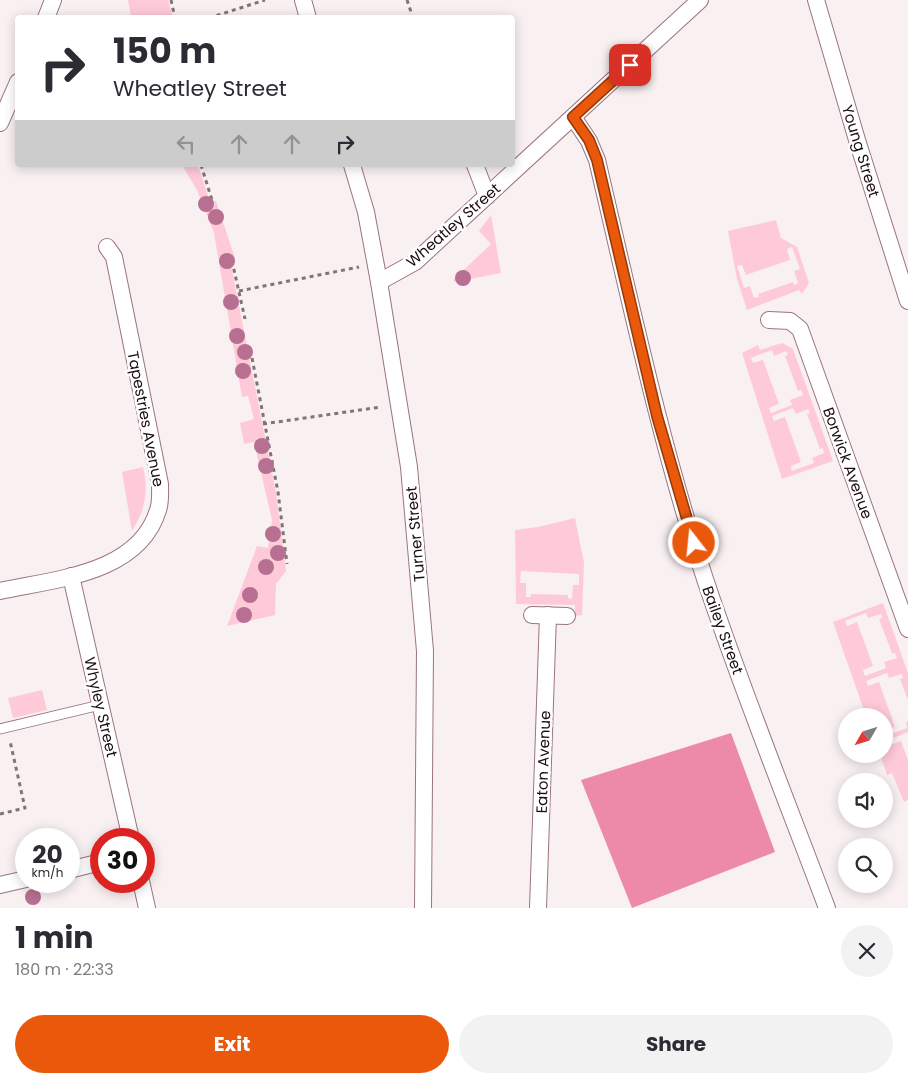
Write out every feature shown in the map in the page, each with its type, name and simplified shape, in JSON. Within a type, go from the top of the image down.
[{"type":"street","points":[[47,15],[53,0]]},
{"type":"street","points":[[303,0],[307,15]]},
{"type":"street","name":"Wheatley Street","points":[[379,282],[415,262],[700,0]]},
{"type":"street","name":"Young Street","points":[[816,0],[857,140],[908,300]]},
{"type":"street","points":[[0,122],[15,89]]},
{"type":"street","name":"Bailey Street","points":[[573,117],[589,140],[597,160],[657,416],[705,579],[754,716],[827,908]]},
{"type":"street","name":"Turner Street","points":[[353,167],[366,212],[409,467],[425,650],[423,908]]},
{"type":"street","points":[[476,167],[487,196]]},
{"type":"street","name":"Tapestries Avenue","points":[[0,591],[71,576],[101,567],[127,554],[142,541],[152,526],[159,508],[160,484],[114,257],[106,247]]},
{"type":"street","name":"Borwick Avenue","points":[[769,320],[790,321],[800,329],[908,629]]},
{"type":"street","name":"Whyley Street","points":[[71,576],[128,828]]},
{"type":"street","name":"Eaton Avenue","points":[[538,908],[540,615],[567,616]]},
{"type":"street","points":[[0,885],[15,882]]},
{"type":"street","points":[[144,893],[147,908]]},
{"type":"lane","points":[[0,729],[100,705]]},
{"type":"path","points":[[171,0],[175,15]]},
{"type":"path","points":[[218,15],[265,0]]},
{"type":"path","points":[[407,0],[412,15]]},
{"type":"path","points":[[204,167],[212,200]]},
{"type":"path","points":[[232,261],[246,319]]},
{"type":"path","points":[[239,291],[364,266]]},
{"type":"path","points":[[252,358],[263,424],[278,492],[287,564]]},
{"type":"path","points":[[263,424],[387,406]]},
{"type":"path","points":[[0,813],[25,808],[9,735]]},
{"type":"shaded area","points":[[128,0],[168,0],[172,15],[131,15]]},
{"type":"shaded area","points":[[183,167],[199,167],[210,202],[216,201],[235,258],[230,260],[276,493],[286,571],[276,584],[275,615],[227,626],[257,546],[268,548],[272,520],[254,442],[244,444],[240,423],[254,419],[248,396],[242,397],[214,233],[197,190]]},
{"type":"shaded area","points":[[491,215],[501,273],[455,282],[453,280],[491,244],[479,231]]},
{"type":"shaded area","points":[[776,220],[781,238],[797,247],[809,283],[802,294],[799,290],[747,310],[737,279],[728,231]],"holes":[[[792,247],[800,269],[794,271],[798,283],[794,285],[793,282],[758,294],[759,297],[754,298],[750,286],[744,288],[737,266],[742,265],[746,275],[790,260],[787,249]]]},
{"type":"shaded area","points":[[782,343],[793,349],[833,461],[782,479],[742,353],[758,345],[760,350]],"holes":[[[772,350],[774,356],[786,351],[788,355],[785,356],[798,391],[801,390],[803,395],[790,400],[792,405],[771,413],[769,408],[779,404],[763,360],[753,363],[751,358]],[[793,408],[796,414],[808,409],[810,413],[807,414],[820,449],[823,448],[824,453],[812,458],[814,463],[792,471],[791,466],[801,462],[785,417],[774,421],[772,416]]]},
{"type":"shaded area","points":[[143,467],[146,484],[145,500],[140,516],[132,531],[122,472]]},
{"type":"shaded area","points":[[575,518],[584,563],[582,615],[575,616],[575,605],[516,604],[515,530],[538,527]],"holes":[[[521,571],[579,574],[579,585],[573,585],[572,599],[568,598],[568,595],[531,594],[531,597],[526,597],[526,583],[520,583]]]},
{"type":"shaded area","points":[[883,603],[908,673],[908,700],[900,679],[903,678],[902,674],[889,678],[887,673],[866,681],[868,686],[879,682],[888,708],[863,708],[833,622]],"holes":[[[866,613],[868,618],[881,614],[882,618],[879,619],[892,653],[895,653],[897,658],[884,662],[886,668],[865,676],[863,670],[873,666],[857,622],[847,626],[845,621]]]},
{"type":"shaded area","points":[[42,690],[47,710],[13,718],[8,698]]},
{"type":"shaded area","points":[[906,722],[908,722],[908,732],[893,738],[893,733],[907,728]]},
{"type":"shaded area","points":[[731,733],[775,852],[632,908],[581,780]]},
{"type":"shaded area","points":[[901,741],[908,760],[908,800],[904,802],[893,773],[886,773],[883,763],[893,763],[893,744]]},
{"type":"route","points":[[630,65],[573,117],[589,140],[597,160],[657,416],[694,543]]}]
